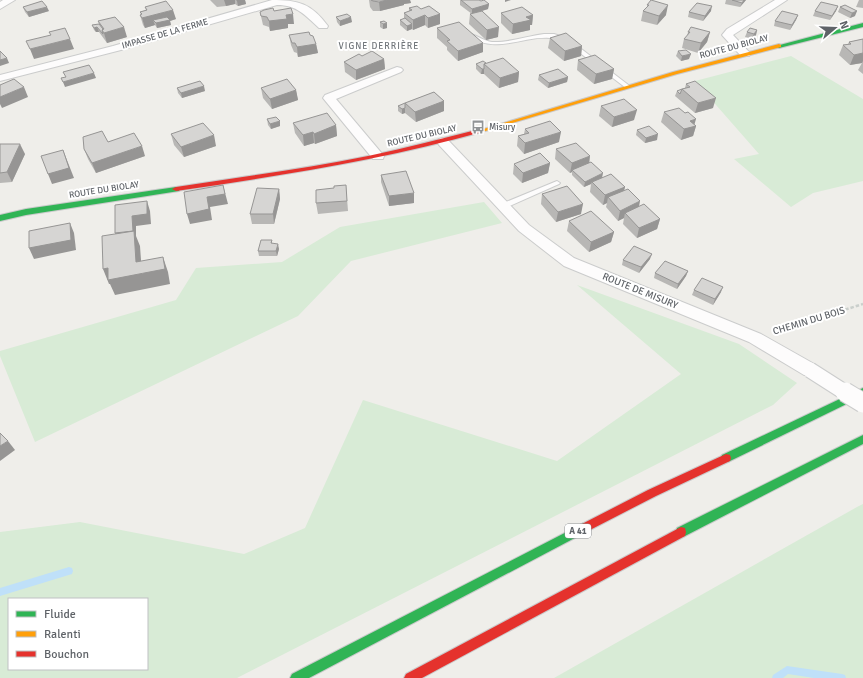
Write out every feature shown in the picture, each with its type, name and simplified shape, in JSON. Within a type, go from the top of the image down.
[{"type":"main road","name":"ROUTE DU BIOLAY","points":[[0,218],[26,212],[332,166],[443,142],[745,54],[863,25]]},
{"type":"main road","name":"A 41","points":[[296,678],[652,493],[863,392]]},
{"type":"main road","points":[[410,678],[673,536],[863,439]]},
{"type":"street","points":[[0,6],[10,0]]},
{"type":"street","points":[[745,54],[728,35],[731,31],[782,0]]},
{"type":"street","name":"IMPASSE DE LA FERME","points":[[0,78],[117,48],[276,2],[288,1],[303,7],[323,26]]},
{"type":"street","points":[[378,156],[329,98],[397,70]]},
{"type":"street","name":"ROUTE DE MISURY","points":[[443,142],[524,228],[569,262],[755,338],[810,370],[863,404]]},
{"type":"lane","points":[[470,35],[482,42],[494,43],[543,35],[556,35],[565,39],[628,87]]},
{"type":"lane","points":[[503,206],[557,183]]},
{"type":"path","name":"CHEMIN DU BOIS","points":[[755,338],[863,304]]},
{"type":"green space","points":[[791,56],[863,99],[863,181],[813,193],[791,207],[734,159],[759,154],[695,81]]},
{"type":"green space","points":[[484,202],[502,223],[351,261],[298,316],[35,442],[0,356],[0,351],[176,300],[196,268],[282,262],[340,227]]},
{"type":"green space","points":[[577,285],[739,344],[797,383],[773,405],[237,678],[0,678],[0,532],[80,522],[244,554],[305,528],[363,400],[557,461],[681,374]]},
{"type":"green space","points":[[863,504],[863,678],[554,678],[857,507]]},
{"type":"building","points":[[371,0],[387,0],[379,2]]},
{"type":"building","points":[[461,0],[484,0],[489,4],[472,9]]},
{"type":"building","points":[[651,0],[668,5],[659,16],[643,11],[649,5],[647,5]]},
{"type":"building","points":[[732,0],[744,0],[742,3]]},
{"type":"building","points":[[42,1],[47,7],[27,12],[23,7]]},
{"type":"building","points":[[166,1],[173,10],[142,18],[140,15],[142,14],[140,12],[147,10],[145,7]]},
{"type":"building","points":[[821,2],[838,6],[832,16],[815,11]]},
{"type":"building","points":[[697,3],[712,6],[705,16],[689,12]]},
{"type":"building","points":[[845,5],[857,11],[852,13],[840,7]]},
{"type":"building","points":[[417,6],[421,9],[429,6],[440,14],[428,18],[425,15],[413,20],[404,13],[412,10],[409,8]]},
{"type":"building","points":[[522,7],[533,15],[526,17],[531,20],[513,24],[501,13]]},
{"type":"building","points":[[273,8],[274,11],[291,8],[293,14],[286,15],[287,19],[269,21],[267,17],[261,16],[260,12]]},
{"type":"building","points":[[482,11],[499,27],[487,30],[470,14]]},
{"type":"building","points":[[782,11],[798,15],[792,25],[775,21]]},
{"type":"building","points":[[347,14],[351,17],[340,21],[336,17]]},
{"type":"building","points":[[115,17],[124,27],[104,33],[102,30],[104,29],[98,21]]},
{"type":"building","points":[[167,17],[170,20],[156,23],[153,20]]},
{"type":"building","points":[[405,18],[412,24],[407,26],[400,20]]},
{"type":"building","points":[[384,21],[387,23],[383,24],[380,22]]},
{"type":"building","points":[[459,22],[483,43],[458,51],[447,41],[450,40],[437,28]]},
{"type":"building","points":[[99,24],[103,29],[103,34],[97,27],[94,28],[92,25]]},
{"type":"building","points":[[691,27],[710,32],[701,43],[684,39],[690,32],[688,32]]},
{"type":"building","points":[[65,28],[70,39],[30,49],[26,41],[51,35],[49,32]]},
{"type":"building","points":[[750,28],[757,30],[754,34],[747,32]]},
{"type":"building","points":[[309,32],[310,35],[313,36],[316,44],[297,47],[295,43],[292,43],[289,35]]},
{"type":"building","points":[[566,33],[582,46],[565,51],[550,38]]},
{"type":"building","points":[[863,39],[863,53],[854,55],[843,45],[851,44],[849,42]]},
{"type":"building","points":[[686,50],[691,54],[682,56],[678,51]]},
{"type":"building","points":[[0,51],[7,58],[0,60]]},
{"type":"building","points":[[372,51],[384,59],[356,70],[344,62],[359,54],[362,56]]},
{"type":"building","points":[[595,55],[614,69],[596,74],[578,60]]},
{"type":"building","points":[[503,58],[519,72],[500,78],[484,64]]},
{"type":"building","points":[[483,61],[486,63],[484,64],[484,69],[482,69],[476,64]]},
{"type":"building","points":[[89,65],[94,73],[63,82],[61,78],[66,77],[63,72]]},
{"type":"building","points":[[558,69],[568,77],[549,83],[539,75]]},
{"type":"building","points":[[14,79],[24,87],[0,97],[0,85]]},
{"type":"building","points":[[287,79],[296,90],[270,99],[261,88]]},
{"type":"building","points":[[200,81],[204,86],[181,93],[177,88]]},
{"type":"building","points":[[695,81],[716,98],[698,103],[682,89],[690,87],[686,84]]},
{"type":"building","points":[[682,89],[680,94],[677,91]]},
{"type":"building","points":[[434,92],[444,101],[415,112],[405,103]]},
{"type":"building","points":[[624,99],[637,110],[614,117],[601,106]]},
{"type":"building","points":[[405,103],[405,108],[402,109],[398,106]]},
{"type":"building","points":[[679,108],[685,113],[688,112],[696,119],[690,121],[696,126],[684,129],[664,112]]},
{"type":"building","points":[[327,113],[336,125],[314,134],[313,132],[303,135],[293,123]]},
{"type":"building","points":[[276,117],[280,121],[270,124],[267,119]]},
{"type":"building","points":[[550,121],[561,132],[525,143],[518,136],[529,133],[525,129]]},
{"type":"building","points":[[203,123],[214,135],[181,147],[171,134]]},
{"type":"building","points":[[649,126],[658,134],[646,138],[637,130]]},
{"type":"building","points":[[102,131],[108,142],[134,133],[142,146],[92,163],[84,149],[83,137]]},
{"type":"building","points":[[576,143],[590,156],[572,163],[556,149]]},
{"type":"building","points":[[0,144],[20,144],[7,172],[0,173]]},
{"type":"building","points":[[63,150],[69,168],[48,174],[41,156]]},
{"type":"building","points":[[540,153],[550,163],[523,173],[514,164]]},
{"type":"building","points":[[591,162],[603,173],[585,182],[572,170]]},
{"type":"building","points":[[406,171],[414,193],[389,196],[381,175]]},
{"type":"building","points":[[611,174],[625,187],[605,195],[592,182]]},
{"type":"building","points":[[223,185],[225,194],[207,197],[209,209],[187,214],[184,192]]},
{"type":"building","points":[[346,185],[347,201],[316,203],[316,190]]},
{"type":"building","points":[[567,186],[583,204],[558,212],[542,194]]},
{"type":"building","points":[[257,188],[279,189],[273,214],[250,214]]},
{"type":"building","points":[[628,189],[640,201],[620,211],[608,197]]},
{"type":"building","points":[[147,201],[147,214],[132,216],[133,231],[115,233],[115,205]]},
{"type":"building","points":[[644,204],[660,219],[639,228],[625,213]]},
{"type":"building","points":[[591,211],[614,232],[591,242],[569,221]]},
{"type":"building","points":[[70,223],[71,240],[29,248],[29,231]]},
{"type":"building","points":[[134,231],[136,262],[163,257],[165,269],[108,280],[108,268],[103,269],[102,236]]},
{"type":"building","points":[[261,240],[272,240],[271,243],[278,244],[276,251],[258,251]]},
{"type":"building","points":[[634,246],[652,254],[641,267],[623,260]]},
{"type":"building","points":[[665,261],[688,271],[678,284],[655,273]]},
{"type":"building","points":[[702,278],[723,287],[715,299],[694,290]]},
{"type":"building","points":[[0,433],[8,441],[0,446]]},
{"type":"waterway","points":[[0,592],[69,571]]},
{"type":"waterway","points":[[776,678],[787,670],[842,678]]},
{"type":"traffic: fast","points":[[779,46],[863,25]]},
{"type":"traffic: fast","points":[[0,218],[26,212],[176,189]]},
{"type":"traffic: fast","points":[[726,458],[863,392]]},
{"type":"traffic: fast","points":[[681,532],[863,439]]},
{"type":"traffic: fast","points":[[296,678],[584,528]]},
{"type":"traffic: slow","points":[[480,131],[675,73],[779,46]]},
{"type":"traffic: jam","points":[[176,189],[291,172],[367,158],[480,131]]},
{"type":"traffic: jam","points":[[584,528],[652,493],[726,458]]},
{"type":"traffic: jam","points":[[410,678],[681,532]]},
{"type":"place","name":"Misury","points":[[478,127]]},
{"type":"district","name":"VIGNE DERRIÈRE","points":[[379,46]]}]
